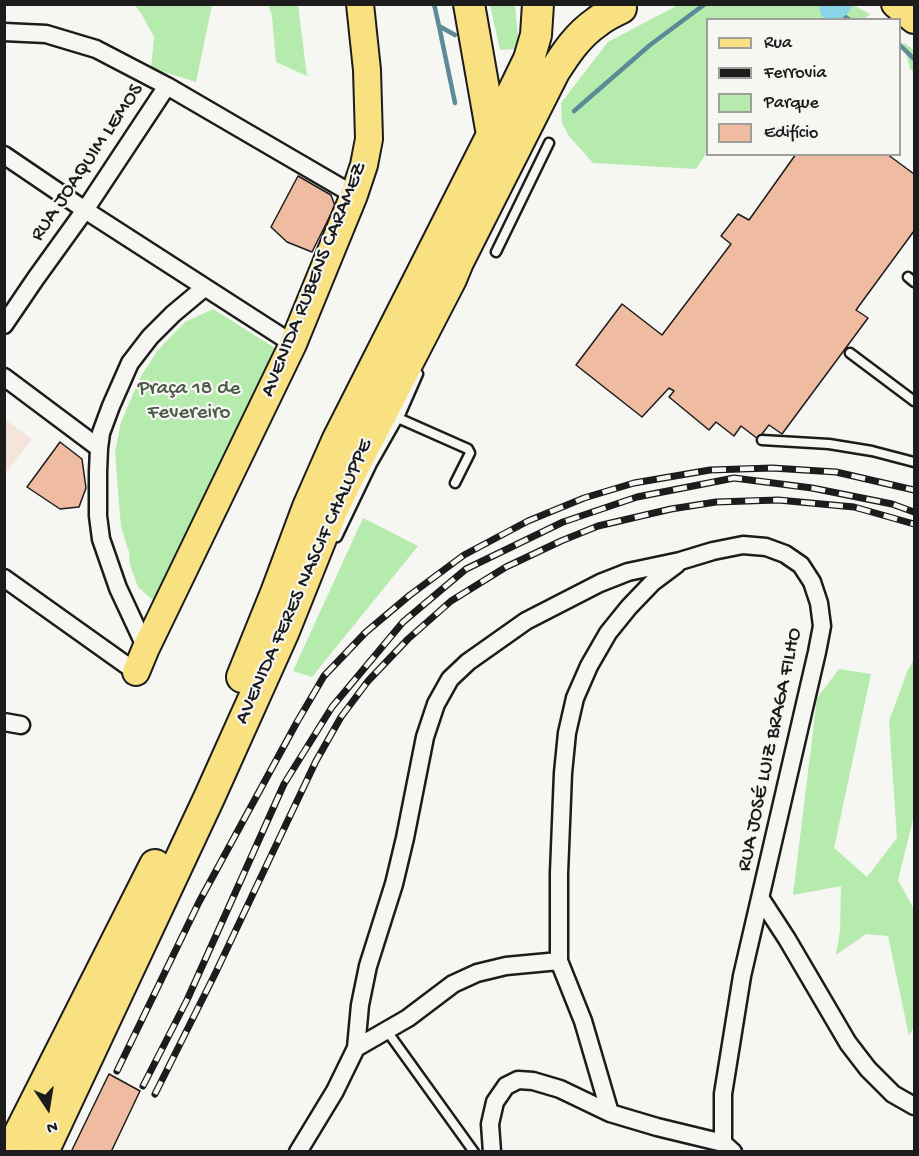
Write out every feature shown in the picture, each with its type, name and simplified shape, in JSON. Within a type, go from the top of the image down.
[{"type":"highway","points":[[469,4],[492,135]]},
{"type":"highway","name":"AVENIDA FERES NASCIF CHALUPPE","points":[[10,1152],[189,799],[235,693],[308,507],[337,441],[529,59],[536,35],[538,4]]},
{"type":"highway","points":[[587,4],[594,7],[627,6]]},
{"type":"highway","name":"AVENIDA FERES NASCIF CHALUPPE","points":[[43,1152],[209,798],[284,631],[341,492],[545,90],[567,52],[580,35],[597,21],[627,6]]},
{"type":"main road","name":"AVENIDA RUBENS CARAMEZ","points":[[136,672],[293,344],[354,195],[364,165],[369,139],[367,70],[360,4]]},
{"type":"main road","points":[[895,4],[915,20]]},
{"type":"street","points":[[4,32],[46,34],[96,49],[167,86],[354,195]]},
{"type":"street","name":"RUA JOAQUIM LEMOS","points":[[4,325],[85,210],[167,86]]},
{"type":"street","points":[[4,155],[204,288],[293,344]]},
{"type":"street","points":[[146,648],[118,588],[101,539],[98,516],[101,433],[130,363],[150,337],[204,288]]},
{"type":"street","points":[[4,377],[99,448]]},
{"type":"street","name":"RUA JOSÉ LUIZ BRAGA FILHO","points":[[356,1048],[360,1005],[368,966],[405,838],[425,737],[436,704],[450,679],[491,644],[526,621],[600,583],[628,572],[713,551],[743,545],[766,547],[785,554],[801,565],[812,582],[819,603],[822,626],[742,976],[723,1094],[728,1148]]},
{"type":"street","points":[[610,1113],[583,1021],[559,961],[559,873],[567,733],[575,698],[588,666],[608,633],[629,606],[653,582],[680,561]]},
{"type":"street","points":[[4,578],[136,672]]},
{"type":"street","points":[[760,899],[787,939],[848,1043],[868,1069],[893,1094],[915,1106]]},
{"type":"street","points":[[298,1152],[335,1091],[356,1048],[408,1018],[453,984],[477,973],[506,966],[559,961]]},
{"type":"street","points":[[492,1152],[490,1124],[495,1102],[506,1086],[518,1080],[533,1081],[560,1089],[610,1113],[728,1148]]},
{"type":"lane","points":[[496,252],[549,143]]},
{"type":"lane","points":[[439,324],[451,279]]},
{"type":"lane","points":[[850,353],[915,401]]},
{"type":"lane","points":[[335,540],[372,464],[398,418],[423,362]]},
{"type":"lane","points":[[398,418],[468,449],[470,453],[455,483]]},
{"type":"lane","points":[[762,440],[829,444],[872,451],[915,462]]},
{"type":"lane","points":[[284,631],[303,605]]},
{"type":"lane","points":[[387,1031],[474,1152]]},
{"type":"shaded area","points":[[4,419],[32,439],[7,471],[5,469]]},
{"type":"green space","points":[[134,5],[212,5],[196,82],[151,68],[154,37]]},
{"type":"green space","points":[[268,5],[298,5],[307,76],[276,62],[272,16]]},
{"type":"green space","points":[[490,5],[515,5],[518,37],[514,49],[500,50]]},
{"type":"green space","points":[[678,5],[853,5],[870,14],[866,18],[706,18],[706,154],[696,169],[593,163],[569,136],[562,123],[561,103],[608,42]]},
{"type":"green space","points":[[903,42],[914,50],[914,72],[910,69]]},
{"type":"green space","name":"Praça 18 de Fevereiro","points":[[213,309],[275,348],[156,603],[138,587],[130,565],[129,552],[121,527],[115,452],[121,422],[141,376],[158,350],[185,322]]},
{"type":"green space","points":[[363,518],[418,546],[312,677],[293,671]]},
{"type":"green space","points":[[914,659],[914,819],[898,880],[914,909],[914,1027],[909,1036],[888,936],[866,934],[836,955],[840,931],[841,886],[793,895],[817,698],[839,669],[871,674],[834,848],[867,877],[897,838],[889,721]]},
{"type":"building","points":[[795,156],[890,156],[914,174],[914,231],[856,310],[868,318],[782,434],[769,425],[758,439],[741,426],[734,436],[716,422],[709,430],[669,397],[674,391],[669,388],[642,417],[576,365],[622,304],[662,335],[731,244],[721,236],[738,214],[749,220]]},
{"type":"building","points":[[298,176],[331,195],[335,206],[312,252],[287,242],[271,227]]},
{"type":"building","points":[[60,442],[82,459],[86,488],[79,507],[60,509],[27,487]]},
{"type":"building","points":[[109,1074],[140,1091],[111,1152],[71,1152]]},
{"type":"waterway","points":[[434,4],[439,26],[455,35]]},
{"type":"waterway","points":[[574,111],[650,45],[705,4]]},
{"type":"waterway","points":[[820,4],[833,8],[847,18]]},
{"type":"waterway","points":[[833,8],[838,4]]},
{"type":"waterway","points":[[439,26],[455,103]]},
{"type":"waterway","points":[[901,46],[914,59]]},
{"type":"railway","points":[[117,1071],[199,902],[324,676],[366,632],[410,595],[464,555],[528,521],[584,498],[634,483],[710,470],[772,468],[836,472],[914,490]]},
{"type":"railway","points":[[143,1086],[187,1000],[284,784],[332,707],[403,622],[466,569],[563,522],[637,497],[734,478],[812,488],[892,504],[914,512]]},
{"type":"railway","points":[[155,1094],[316,761],[341,717],[368,681],[408,639],[451,601],[506,567],[561,541],[598,526],[671,509],[716,502],[778,500],[854,507],[914,524]]}]
